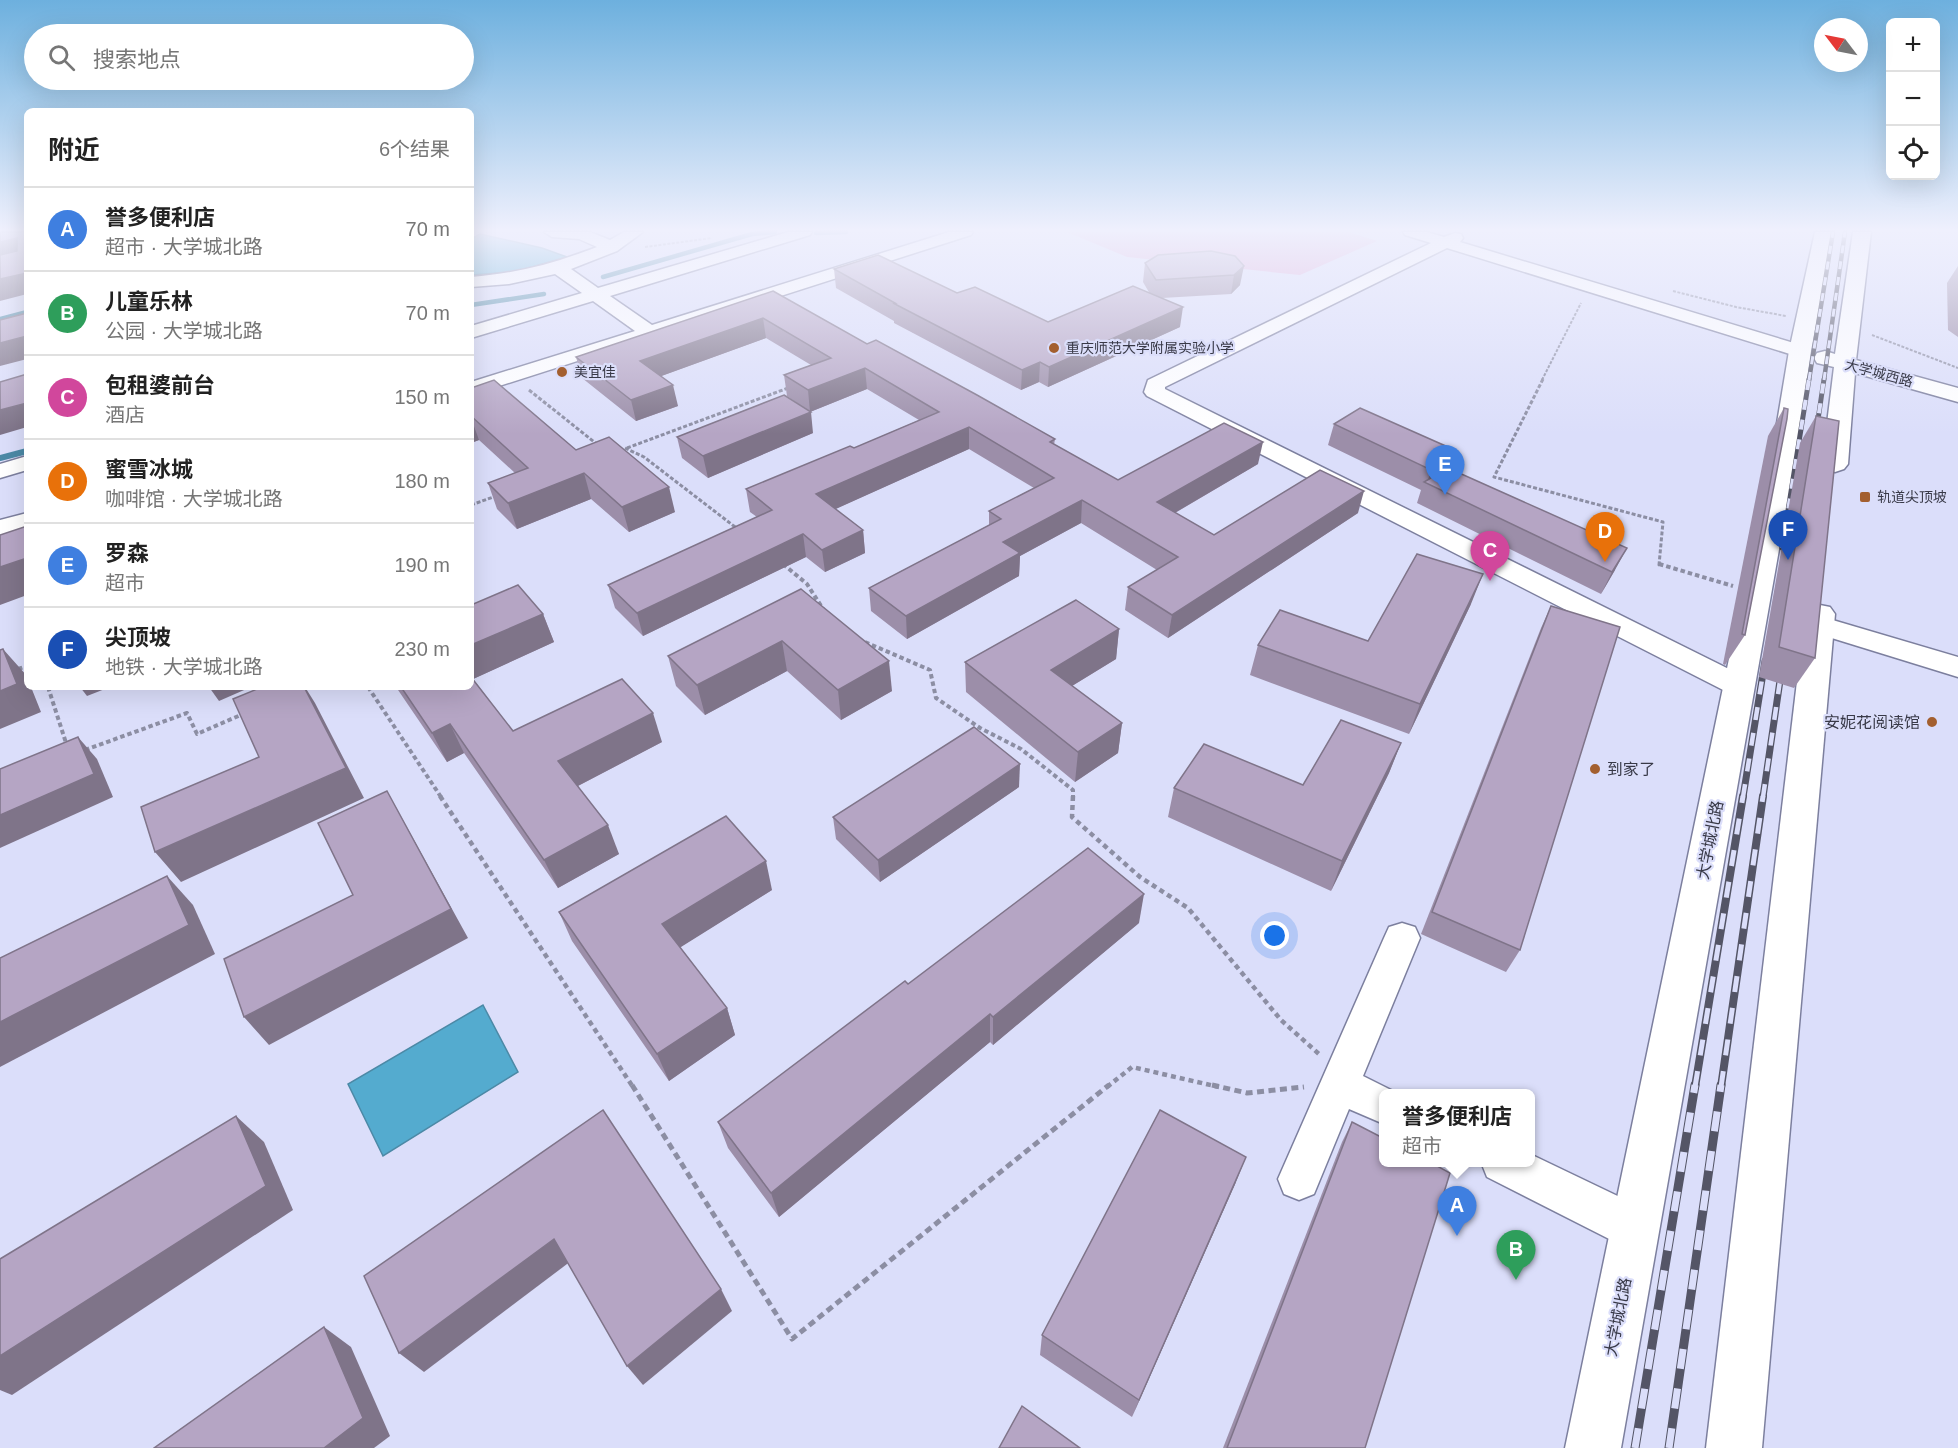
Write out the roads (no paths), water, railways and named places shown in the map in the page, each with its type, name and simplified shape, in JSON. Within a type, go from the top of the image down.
[{"type":"main road","name":"大学城北路","points":[[1593,1448],[1785,447],[1811,300]]},
{"type":"main road","points":[[1832,494],[1853,300]]},
{"type":"main road","name":"大学城西路","points":[[1802,346],[1847,347],[1958,383]]},
{"type":"main road","name":"大学城西路","points":[[1847,347],[1958,394]]},
{"type":"main road","points":[[1734,1448],[1823,578]]},
{"type":"street","points":[[474,331],[581,300]]},
{"type":"street","points":[[602,300],[644,329]]},
{"type":"street","points":[[477,385],[734,300]]},
{"type":"street","points":[[477,385],[513,376],[644,329],[741,300]]},
{"type":"street","points":[[1321,300],[1155,384],[1155,392],[1739,686]]},
{"type":"street","points":[[1638,300],[1802,346]]},
{"type":"street","points":[[1650,300],[1802,346]]},
{"type":"street","points":[[477,385],[506,399]]},
{"type":"street","points":[[0,471],[24,465]]},
{"type":"street","points":[[0,528],[24,521]]},
{"type":"street","points":[[0,542],[24,534]]},
{"type":"street","points":[[1819,625],[1958,667]]},
{"type":"street","points":[[1299,1179],[1402,938]]},
{"type":"street","points":[[1338,1084],[1379,1103]]},
{"type":"street","points":[[1512,1167],[1635,1228]]},
{"type":"water","points":[[483,1005],[518,1072],[383,1156],[348,1084]]},
{"type":"waterway","points":[[474,305],[507,300]]},
{"type":"waterway","points":[[0,319],[24,313]]},
{"type":"waterway","points":[[0,458],[24,452]]},
{"type":"railway","points":[[1809,380],[1822,300]]},
{"type":"railway","points":[[1824,380],[1835,300]]},
{"type":"railway","points":[[1782,548],[1809,379]]},
{"type":"railway","points":[[1816,433],[1824,379]]},
{"type":"railway","points":[[1743,797],[1765,661]]},
{"type":"railway","points":[[1763,797],[1782,667]]},
{"type":"railway","points":[[1695,1087],[1743,796]]},
{"type":"railway","points":[[1721,1087],[1763,796]]},
{"type":"railway","points":[[1635,1448],[1695,1085]]},
{"type":"railway","points":[[1669,1448],[1721,1085]]},
{"type":"place","name":"重庆师范大学附属实验小学","points":[[1054,348]]},
{"type":"place","name":"美宜佳","points":[[562,372]]},
{"type":"place","name":"罗森","points":[[1445,495]]},
{"type":"place","name":"轨道尖顶坡","points":[[1865,497]]},
{"type":"place","name":"尖顶坡","points":[[1788,560]]},
{"type":"place","name":"蜜雪冰城","points":[[1605,562]]},
{"type":"place","name":"包租婆前台","points":[[1490,581]]},
{"type":"place","name":"安妮花阅读馆","points":[[1932,722]]},
{"type":"place","name":"到家了","points":[[1595,769]]},
{"type":"place","name":"誉多便利店","points":[[1457,1236]]},
{"type":"place","name":"儿童乐林","points":[[1516,1280]]}]
